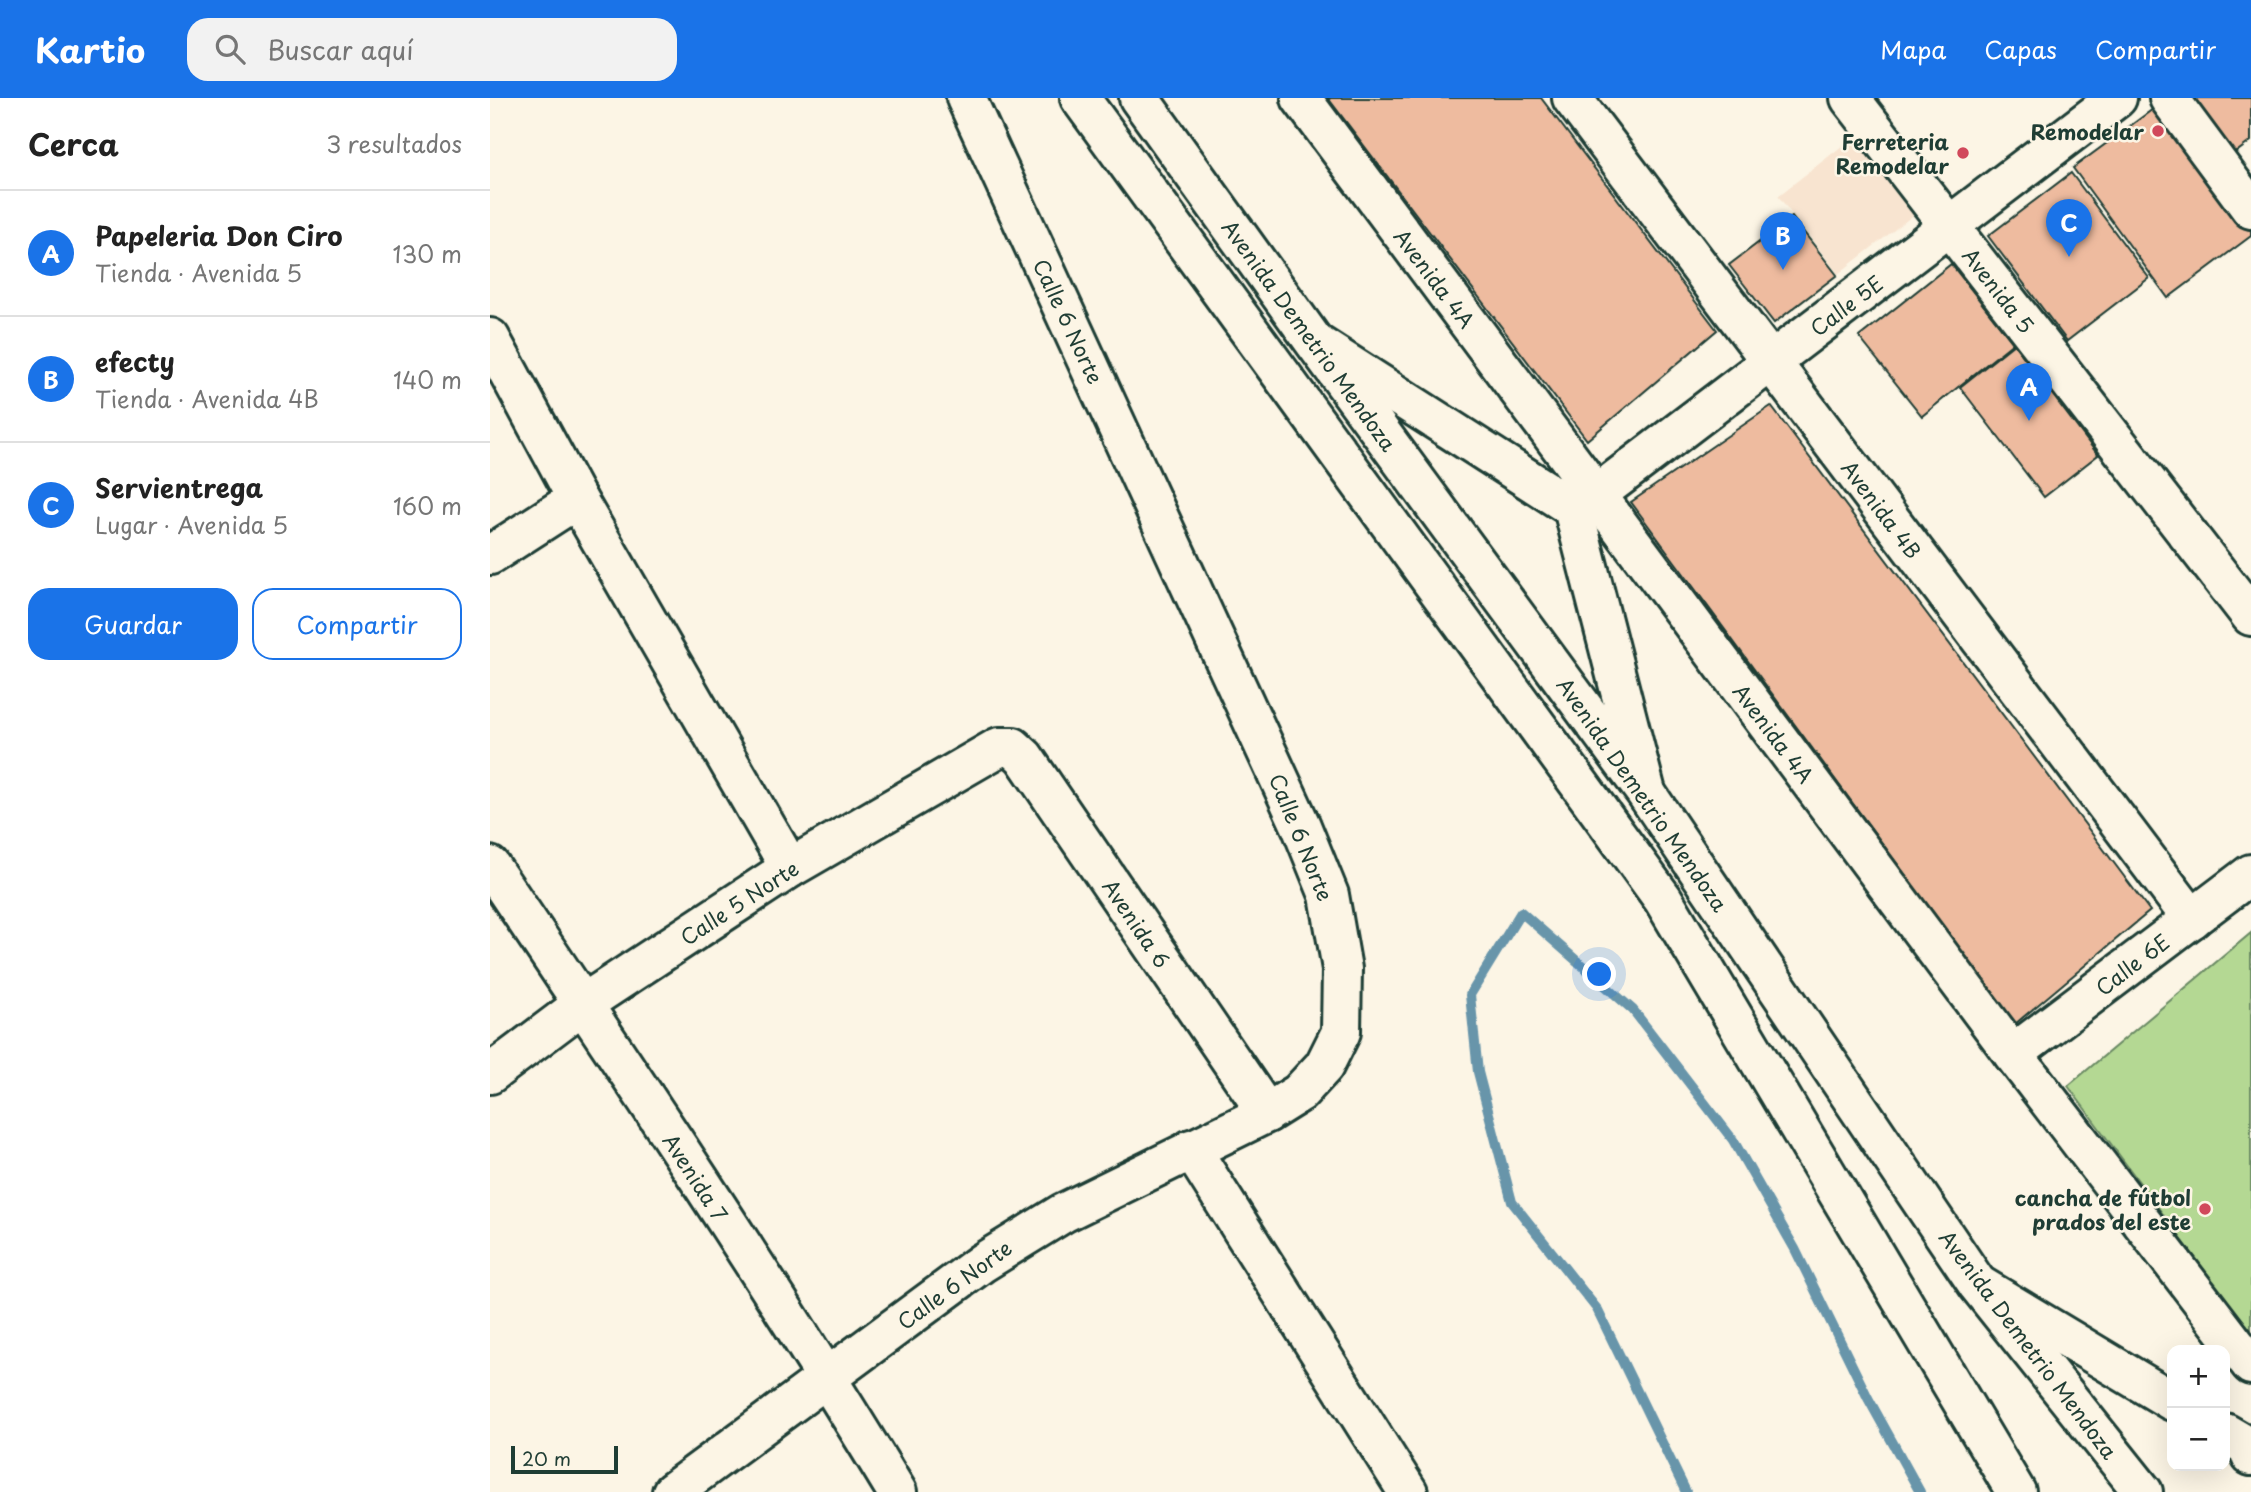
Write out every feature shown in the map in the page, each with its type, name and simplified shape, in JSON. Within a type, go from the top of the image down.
[{"type":"street","name":"Calle 6 Norte","points":[[672,1492],[1020,1237],[1063,1213],[1267,1113],[1299,1093],[1324,1066],[1341,1032],[1342,969],[1329,895],[1301,826],[966,98]]},
{"type":"street","points":[[1080,98],[1663,899],[2016,1492]]},
{"type":"street","name":"Avenida Demetrio Mendoza","points":[[1139,98],[1646,793],[1978,1285],[2143,1492]]},
{"type":"street","name":"Avenida 4A","points":[[1301,98],[1585,501],[2251,1365]]},
{"type":"street","name":"Avenida 4B","points":[[1572,98],[2192,919]]},
{"type":"street","name":"Avenida 5","points":[[1850,98],[2251,616]]},
{"type":"street","name":"Calle 5E","points":[[1585,501],[2117,98]]},
{"type":"street","points":[[2169,98],[2251,209]]},
{"type":"street","points":[[490,338],[577,499],[790,868]]},
{"type":"street","points":[[1315,342],[1585,501],[1646,793]]},
{"type":"street","points":[[490,555],[577,499]]},
{"type":"street","name":"Avenida 6","points":[[999,747],[1013,747],[1024,757],[1267,1113]]},
{"type":"street","name":"Calle 5 Norte","points":[[490,1074],[583,1004],[790,868],[999,747]]},
{"type":"street","name":"Avenida 7","points":[[490,866],[827,1377],[897,1492]]},
{"type":"street","name":"Calle 6E","points":[[2013,1054],[2251,874]]},
{"type":"street","points":[[1191,1149],[1408,1492]]},
{"type":"street","points":[[1978,1285],[2167,1398]]},
{"type":"shaded area","points":[[1856,135],[1916,213],[1838,274],[1778,196]]},
{"type":"green space","name":"cancha de fútbol prados del este","points":[[2251,933],[2251,1333],[2068,1086]]},
{"type":"building","points":[[1328,98],[1541,98],[1717,330],[1587,440]]},
{"type":"building","points":[[2181,98],[2251,98],[2251,141],[2227,159]]},
{"type":"building","points":[[2164,101],[2251,219],[2251,236],[2168,298],[2073,168]]},
{"type":"building","points":[[2071,173],[2149,278],[2067,341],[1988,236]]},
{"type":"building","points":[[1792,217],[1837,275],[1774,323],[1729,265]]},
{"type":"building","points":[[1951,264],[2013,343],[1922,416],[1859,337]]},
{"type":"building","points":[[2014,344],[2098,455],[2044,497],[1960,387]]},
{"type":"building","points":[[1771,406],[2150,911],[2015,1024],[1631,502]]},
{"type":"waterway","points":[[1686,1492],[1597,1309],[1512,1202],[1478,1072],[1470,995],[1521,912],[1633,1010],[1733,1140],[1795,1249],[1868,1398],[1920,1492]]},
{"type":"place","name":"Remodelar","points":[[2158,131]]},
{"type":"place","name":"Ferreteria Remodelar","points":[[1963,153]]},
{"type":"place","name":"Servientrega","points":[[2069,257]]},
{"type":"place","name":"efecty","points":[[1783,270]]},
{"type":"place","name":"Papeleria Don Ciro","points":[[2029,421]]},
{"type":"place","name":"cancha de fútbol prados del este","points":[[2205,1209]]}]
